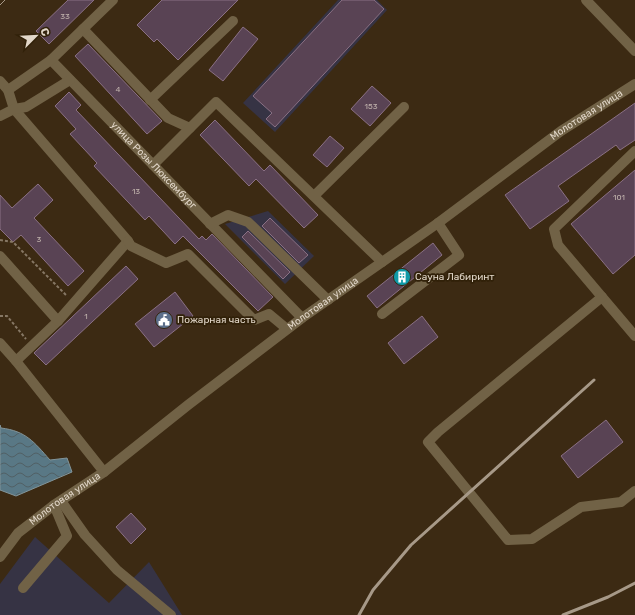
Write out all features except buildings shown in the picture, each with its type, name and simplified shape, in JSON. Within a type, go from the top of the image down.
[{"type":"street","points":[[8,90],[51,60],[113,0]]},
{"type":"street","points":[[586,0],[635,51]]},
{"type":"street","points":[[150,100],[233,21]]},
{"type":"street","points":[[83,29],[168,118],[190,128]]},
{"type":"street","name":"улица Розы Люксембург","points":[[51,60],[302,318]]},
{"type":"street","points":[[0,80],[8,90],[14,109],[132,246],[166,263],[188,254],[254,320],[269,314],[287,330]]},
{"type":"street","points":[[0,116],[14,109],[26,107],[70,80]]},
{"type":"street","name":"Молотовая улица","points":[[0,557],[18,533],[57,503],[104,472],[188,405],[302,318],[438,223],[561,131],[635,84]]},
{"type":"street","points":[[153,165],[216,102],[382,262]]},
{"type":"street","points":[[314,196],[404,107]]},
{"type":"street","points":[[0,124],[14,109]]},
{"type":"street","points":[[635,151],[554,229],[558,245],[635,336]]},
{"type":"street","points":[[210,224],[228,215],[248,222],[328,300]]},
{"type":"street","points":[[382,314],[459,255],[438,223]]},
{"type":"street","points":[[16,361],[58,321],[128,241]]},
{"type":"street","points":[[0,256],[58,321]]},
{"type":"street","points":[[602,297],[438,432],[428,442],[508,540],[532,539],[581,507],[621,502],[635,491]]},
{"type":"street","points":[[0,343],[104,472]]},
{"type":"street","points":[[23,588],[67,536],[57,503]]},
{"type":"street","points":[[57,503],[117,570],[171,615]]},
{"type":"path","points":[[0,240],[13,242],[74,303]]},
{"type":"path","points":[[0,316],[7,316],[32,346]]},
{"type":"shaded area","points":[[338,0],[377,0],[387,10],[275,132],[243,103]]},
{"type":"shaded area","points":[[268,211],[314,256],[285,284],[225,224]]},
{"type":"shaded area","points":[[35,537],[109,603],[149,562],[182,615],[0,615],[0,584]]},
{"type":"water","points":[[0,425],[1,428],[10,429],[29,438],[50,460],[67,458],[72,472],[16,496],[0,490]]},
{"type":"tram line","points":[[0,5],[5,0]]},
{"type":"railway","points":[[359,615],[373,590],[411,545],[594,380]]},
{"type":"railway","points":[[563,615],[608,597],[635,583]]},
{"type":"place","name":"Сауна Лабиринт","points":[[402,277]]},
{"type":"place","name":"Пожарная часть","points":[[164,320]]}]
